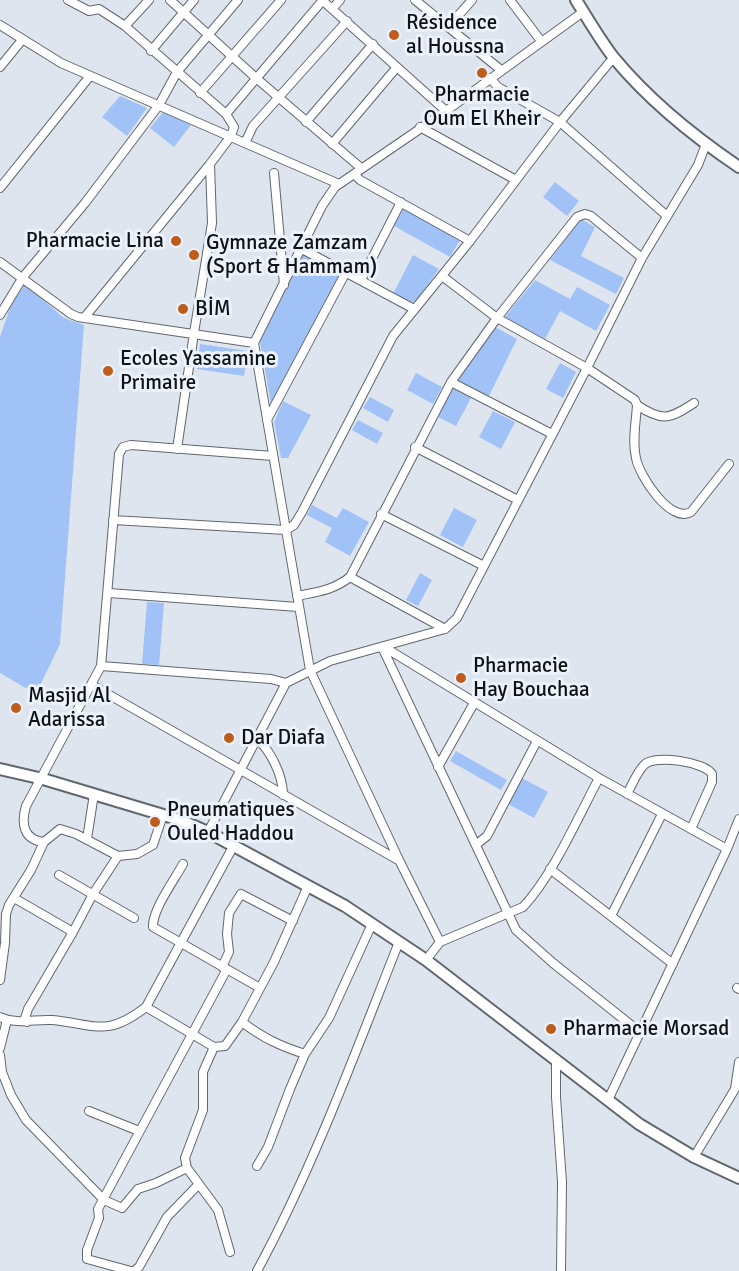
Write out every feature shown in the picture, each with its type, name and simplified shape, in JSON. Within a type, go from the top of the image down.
[{"type":"street","points":[[68,0],[90,12],[99,9],[105,0]]},
{"type":"street","points":[[125,26],[149,0]]},
{"type":"street","points":[[170,0],[361,168]]},
{"type":"street","points":[[151,51],[194,0]]},
{"type":"street","points":[[0,315],[23,277],[85,203],[159,105],[177,72],[237,0]]},
{"type":"street","points":[[200,93],[281,0]]},
{"type":"street","points":[[226,114],[323,0],[446,111]]},
{"type":"street","points":[[332,9],[339,0]]},
{"type":"street","points":[[415,0],[501,70]]},
{"type":"street","points":[[448,27],[471,0]]},
{"type":"street","points":[[510,0],[541,41]]},
{"type":"street","points":[[576,0],[614,57],[642,88],[706,144],[739,166]]},
{"type":"street","points":[[84,318],[210,164],[231,136],[234,128],[226,114],[125,26],[99,9]]},
{"type":"street","points":[[440,942],[310,670],[254,343],[326,198],[339,184],[584,12]]},
{"type":"street","points":[[244,143],[253,126],[347,21]]},
{"type":"street","points":[[0,25],[53,59],[339,184]]},
{"type":"street","points":[[0,67],[22,39]]},
{"type":"street","points":[[306,122],[373,44]]},
{"type":"street","points":[[113,519],[286,530],[291,528],[298,519],[393,336],[470,241],[560,122],[614,57]]},
{"type":"street","points":[[332,144],[397,67]]},
{"type":"street","points":[[0,188],[90,76]]},
{"type":"street","points":[[490,78],[498,87],[560,122],[667,216]]},
{"type":"street","points":[[420,127],[516,180]]},
{"type":"street","points":[[208,832],[286,683],[330,661],[445,629],[457,618],[588,368],[642,258],[698,165],[706,144]]},
{"type":"street","points":[[177,449],[212,223],[210,164]]},
{"type":"street","points":[[274,173],[284,285]]},
{"type":"street","points":[[354,174],[360,180],[470,241]]},
{"type":"street","points":[[361,280],[401,202]]},
{"type":"street","points":[[297,596],[329,589],[340,585],[350,577],[451,382],[567,228],[581,215],[591,216],[642,258]]},
{"type":"street","points":[[302,249],[414,309]]},
{"type":"street","points":[[0,262],[71,314],[84,318],[254,343]]},
{"type":"street","points":[[267,420],[346,272]]},
{"type":"street","points":[[442,276],[497,318],[588,368],[631,396],[637,405],[655,416],[671,417],[694,403]]},
{"type":"street","points":[[451,382],[552,434]]},
{"type":"street","points":[[637,405],[634,442],[636,458],[648,482],[670,511],[683,515],[692,512],[729,464]]},
{"type":"street","points":[[44,842],[36,841],[26,833],[24,821],[26,806],[101,666],[118,464],[123,447],[130,445],[273,456]]},
{"type":"street","points":[[416,447],[518,500]]},
{"type":"street","points":[[381,514],[484,566]]},
{"type":"street","points":[[350,577],[445,629]]},
{"type":"street","points":[[109,592],[298,607]]},
{"type":"street","points":[[382,646],[599,778],[727,849]]},
{"type":"street","points":[[382,646],[516,930],[641,1033]]},
{"type":"street","points":[[101,666],[271,679],[286,683]]},
{"type":"street","points":[[92,685],[399,860]]},
{"type":"street","points":[[438,767],[474,703]]},
{"type":"street","points":[[257,739],[265,746],[279,775],[283,795]]},
{"type":"street","points":[[477,844],[487,836],[537,741]]},
{"type":"street","points":[[627,794],[642,767],[652,760],[672,760],[705,767],[712,774],[712,782],[691,829]]},
{"type":"street","points":[[0,770],[94,794],[163,815],[208,832],[345,906],[426,960],[639,1124],[694,1157],[739,1178]]},
{"type":"street","points":[[426,960],[440,942],[523,907],[531,899],[550,869],[599,778]]},
{"type":"street","points":[[87,839],[94,794]]},
{"type":"street","points":[[611,916],[662,814]]},
{"type":"street","points":[[0,980],[6,914],[39,856],[44,842],[60,829],[87,839],[118,856],[137,854],[153,845],[163,815]]},
{"type":"street","points":[[608,1100],[739,819]]},
{"type":"street","points":[[0,1048],[3,1018],[27,1022],[51,1020],[87,1027],[101,1027],[122,1022],[146,1007],[234,845]]},
{"type":"street","points":[[27,1022],[28,1009],[93,894],[118,856]]},
{"type":"street","points":[[183,864],[157,910],[152,923],[153,927],[260,988]]},
{"type":"street","points":[[550,869],[673,964]]},
{"type":"street","points":[[59,875],[134,918]]},
{"type":"street","points":[[146,1007],[214,1047],[225,1046],[242,1022],[260,988],[308,886]]},
{"type":"street","points":[[198,1185],[167,1217],[139,1267],[128,1271],[87,1259],[87,1250],[99,1218],[98,1209],[193,1035],[224,968],[229,952],[227,934],[229,913],[241,894],[293,921]]},
{"type":"street","points":[[14,898],[73,932]]},
{"type":"street","points":[[257,1166],[271,1140],[305,1054],[329,1018],[372,924]]},
{"type":"street","points":[[257,1271],[298,1188],[342,1088],[399,942]]},
{"type":"street","points":[[242,1022],[262,1037],[305,1054]]},
{"type":"street","points":[[214,1047],[203,1072],[204,1106],[187,1151],[187,1168],[218,1210],[230,1252]]},
{"type":"street","points":[[0,1055],[2,1072],[11,1095],[26,1120],[104,1200],[122,1208],[138,1189],[187,1168]]},
{"type":"street","points":[[556,1059],[556,1097],[562,1182],[561,1271]]},
{"type":"street","points":[[694,1157],[738,1085],[739,1062]]},
{"type":"street","points":[[89,1111],[139,1131]]},
{"type":"shaded area","points":[[120,96],[147,108],[127,136],[102,117]]},
{"type":"shaded area","points":[[163,112],[191,125],[174,147],[150,128]]},
{"type":"shaded area","points":[[555,182],[579,201],[567,216],[543,197]]},
{"type":"shaded area","points":[[404,208],[460,240],[450,257],[394,226]]},
{"type":"shaded area","points":[[581,219],[595,227],[581,256],[624,278],[616,294],[550,260]]},
{"type":"shaded area","points":[[303,255],[308,255],[341,273],[271,404],[260,342]]},
{"type":"shaded area","points":[[413,255],[439,269],[416,301],[412,302],[393,294]]},
{"type":"shaded area","points":[[535,280],[570,299],[577,287],[610,305],[596,331],[560,311],[545,339],[505,317]]},
{"type":"shaded area","points":[[25,284],[64,318],[84,325],[60,644],[36,694],[0,673],[0,337],[11,305]]},
{"type":"shaded area","points":[[495,327],[517,339],[489,396],[457,380]]},
{"type":"shaded area","points":[[200,344],[248,351],[244,376],[197,369]]},
{"type":"shaded area","points":[[560,363],[576,372],[563,398],[546,389]]},
{"type":"shaded area","points":[[416,373],[442,387],[433,404],[407,390]]},
{"type":"shaded area","points":[[452,388],[471,398],[456,426],[438,417]]},
{"type":"shaded area","points":[[370,397],[394,410],[388,422],[363,408]]},
{"type":"shaded area","points":[[283,401],[311,415],[288,458],[281,458],[274,422]]},
{"type":"shaded area","points":[[493,411],[515,422],[501,449],[479,437]]},
{"type":"shaded area","points":[[358,420],[383,433],[377,444],[352,430]]},
{"type":"shaded area","points":[[312,505],[337,518],[343,508],[369,522],[350,556],[325,542],[332,528],[307,515]]},
{"type":"shaded area","points":[[454,508],[477,520],[463,547],[440,535]]},
{"type":"shaded area","points":[[420,573],[432,580],[418,606],[406,600]]},
{"type":"shaded area","points":[[147,602],[164,603],[159,665],[142,664]]},
{"type":"shaded area","points":[[456,751],[507,780],[501,790],[450,761]]},
{"type":"shaded area","points":[[522,778],[548,792],[534,818],[508,804]]},
{"type":"place","name":"Résidence al Houssna","points":[[394,35]]},
{"type":"place","name":"Pharmacie Oum El Kheir","points":[[482,73]]},
{"type":"place","name":"Pharmacie Lina","points":[[176,241]]},
{"type":"place","name":"Gymnaze Zamzam (Sport & Hammam)","points":[[194,255]]},
{"type":"place","name":"BİM","points":[[183,309]]},
{"type":"place","name":"Ecoles Yassamine Primaire","points":[[108,371]]},
{"type":"place","name":"Pharmacie Hay Bouchaa","points":[[461,678]]},
{"type":"place","name":"Masjid Al Adarissa","points":[[16,708]]},
{"type":"place","name":"Dar Diafa","points":[[229,738]]},
{"type":"place","name":"Pneumatiques Ouled Haddou","points":[[155,822]]},
{"type":"place","name":"Pharmacie Morsad","points":[[551,1029]]}]
